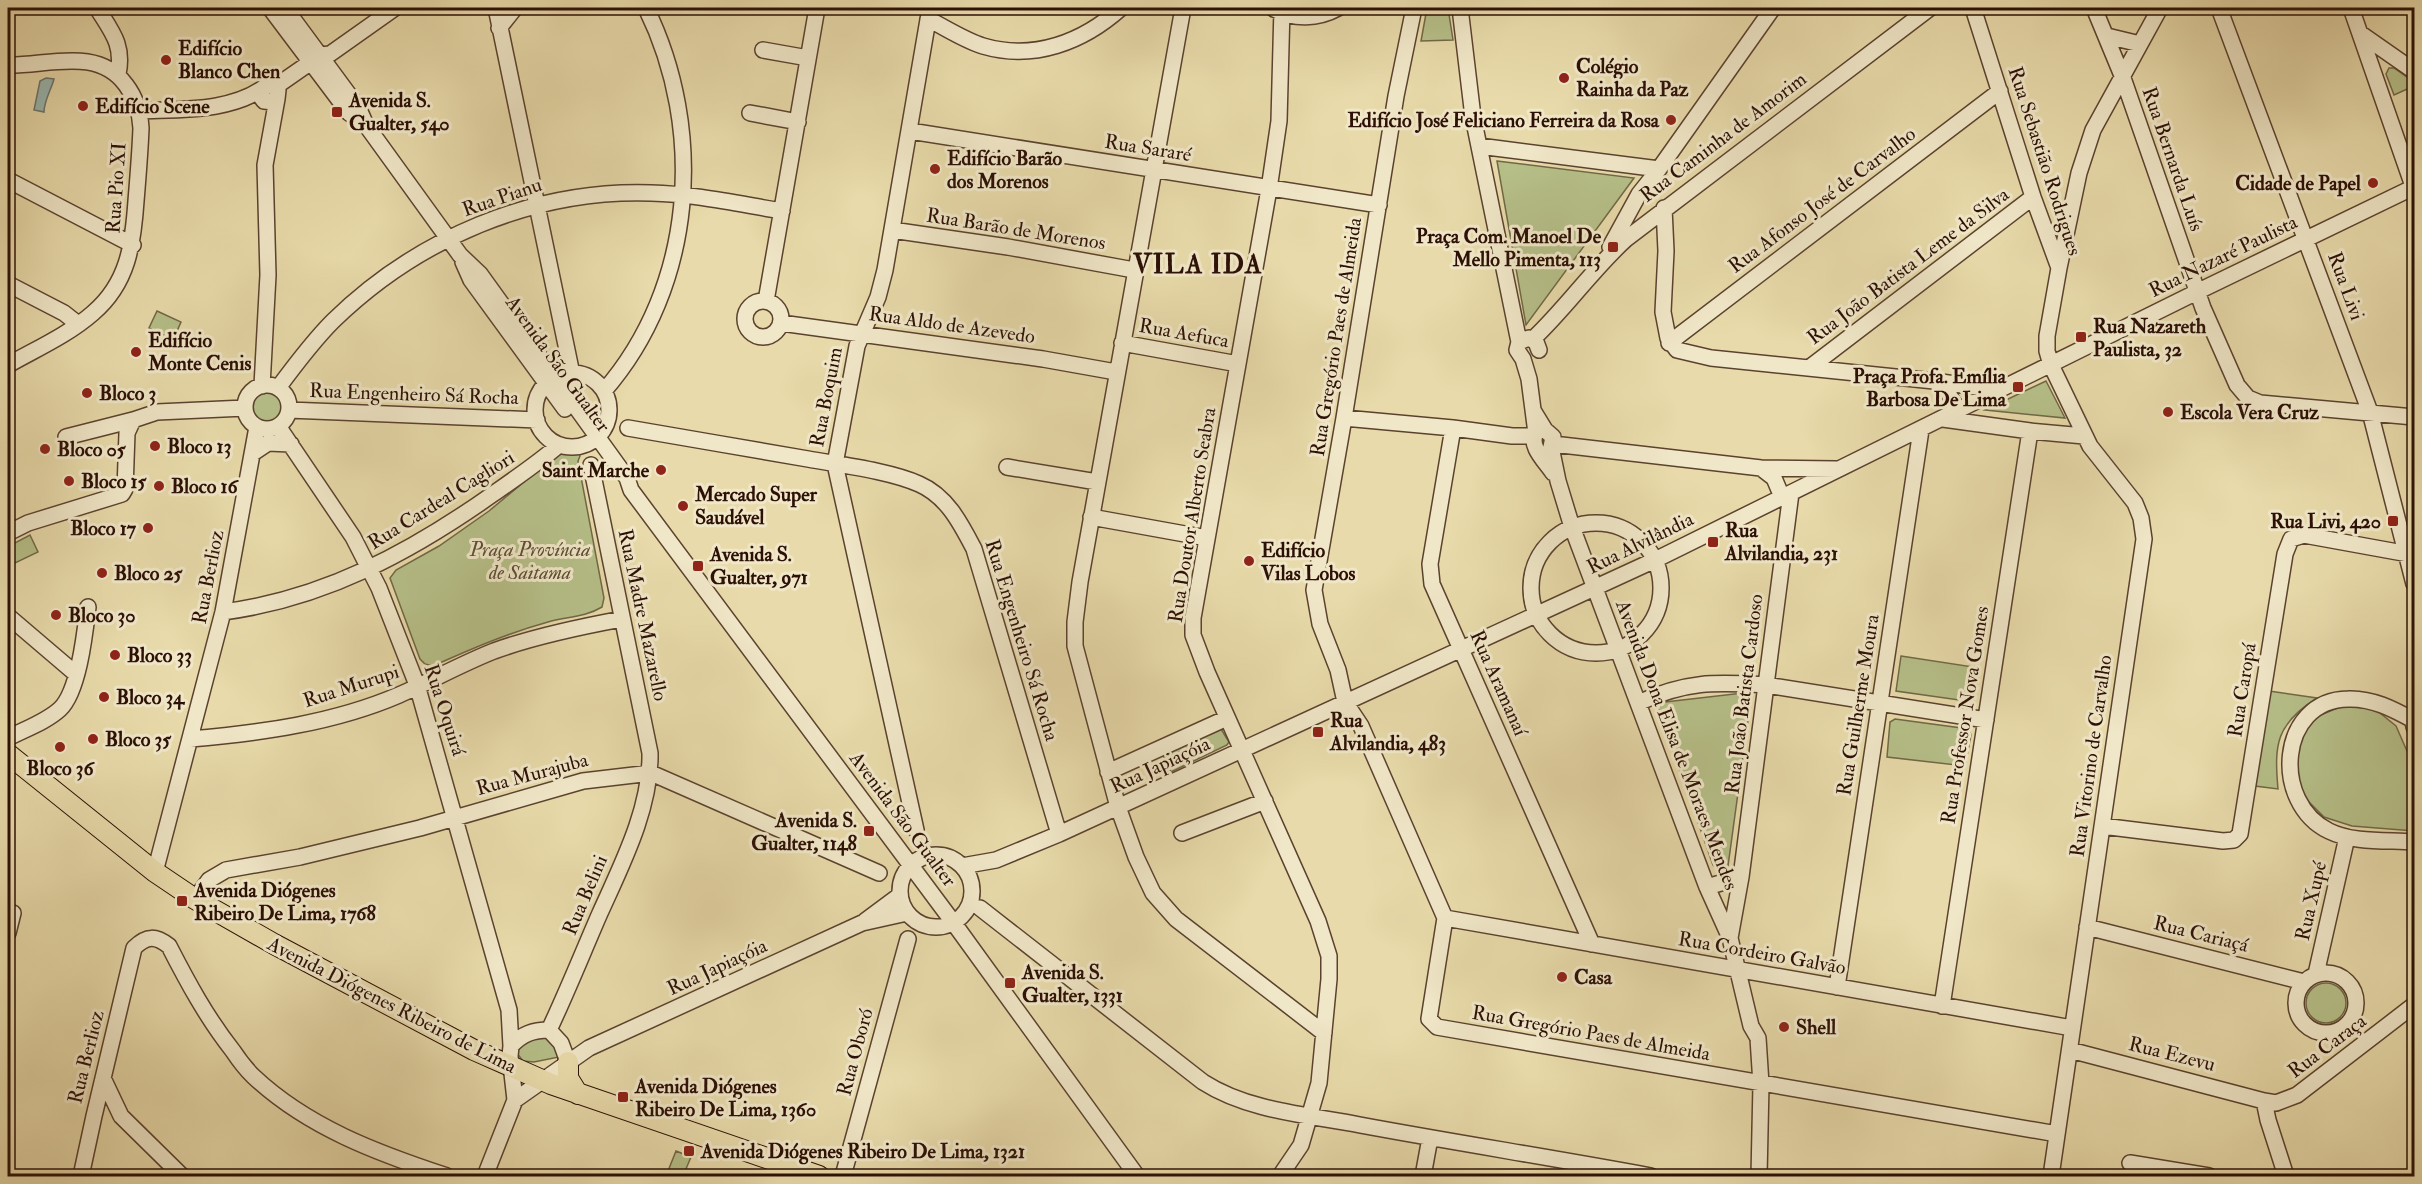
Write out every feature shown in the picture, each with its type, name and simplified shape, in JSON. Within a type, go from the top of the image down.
[{"type":"main road","name":"Avenida Diógenes Ribeiro de Lima","points":[[8,754],[155,872],[195,899],[274,944],[474,1050],[578,1094],[819,1176]]},
{"type":"main road","points":[[568,1062],[568,1078],[578,1094]]},
{"type":"street","points":[[8,65],[81,60],[102,65],[118,74],[120,50],[97,8]]},
{"type":"street","name":"Avenida São Gualter","points":[[270,8],[321,61]]},
{"type":"street","name":"Avenida São Gualter","points":[[285,8],[321,61],[349,113],[366,125],[460,255],[480,274],[551,381],[594,440],[627,478],[631,490],[911,865],[1137,1176]]},
{"type":"street","points":[[140,111],[222,105],[271,96],[395,8]]},
{"type":"street","points":[[496,8],[572,374]]},
{"type":"street","points":[[499,28],[515,8]]},
{"type":"street","points":[[604,391],[618,375],[639,341],[665,283],[677,237],[684,196],[681,133],[675,92],[661,41],[646,8]]},
{"type":"street","points":[[766,301],[817,8]]},
{"type":"street","points":[[929,13],[982,45],[1010,51],[1024,51],[1071,42],[1102,24],[1121,8]]},
{"type":"street","points":[[1183,8],[1097,482],[1076,611],[1075,646],[1118,807],[1145,879],[1164,907],[1176,919],[1324,1033]]},
{"type":"street","points":[[1279,10],[1308,17],[1338,8]]},
{"type":"street","name":"Rua Gregório Paes de Almeida","points":[[1414,8],[1396,96],[1380,205],[1314,590],[1320,624],[1338,670],[1445,918],[1429,1020],[1437,1027],[2056,1134]]},
{"type":"street","points":[[1460,8],[1473,117],[1479,147],[1514,314],[1529,348]]},
{"type":"street","points":[[1602,261],[1639,194],[1773,8]]},
{"type":"street","name":"Rua Caminha de Amorim","points":[[1529,348],[1602,261],[1655,215],[1930,8]]},
{"type":"street","name":"Rua Sebastião Rodrigues","points":[[1973,8],[2033,197],[2059,268],[2047,336],[2047,351],[2051,365]]},
{"type":"street","name":"Rua Bernarda Luís","points":[[2094,8],[2123,78],[2197,292],[2237,385],[2248,398],[2260,403],[2415,417]]},
{"type":"street","points":[[2059,268],[2085,152],[2098,120],[2160,8]]},
{"type":"street","name":"Rua Livi","points":[[2219,8],[2370,412],[2411,555],[2415,584]]},
{"type":"street","points":[[2350,8],[2414,187]]},
{"type":"street","name":"Rua Doutor Alberto Seabra","points":[[1279,10],[1279,121],[1193,618],[1193,635],[1227,718],[1327,943],[1329,978],[1318,1083],[1301,1145],[1281,1176]]},
{"type":"street","name":"Rua Boquim","points":[[916,830],[835,464],[861,333],[878,297],[910,131],[929,13]]},
{"type":"street","points":[[2361,34],[2415,71]]},
{"type":"street","points":[[2107,36],[2140,44]]},
{"type":"street","points":[[763,50],[808,58]]},
{"type":"street","name":"Rua Pio XI","points":[[8,365],[78,324],[106,301],[124,273],[133,245],[140,148],[140,111],[130,90],[118,74]]},
{"type":"street","name":"Rua Afonso José de Carvalho","points":[[1669,343],[2000,91]]},
{"type":"street","points":[[262,380],[283,382],[288,399],[289,410],[285,420],[278,426],[267,430],[257,427],[248,420],[245,408],[249,395],[262,380],[268,275],[265,165],[271,126],[271,96]]},
{"type":"street","points":[[750,113],[798,122]]},
{"type":"street","name":"Rua Sararé","points":[[910,131],[1380,205]]},
{"type":"street","points":[[1479,147],[1659,169]]},
{"type":"street","points":[[8,180],[133,245]]},
{"type":"street","name":"Rua Nazaré Paulista","points":[[2051,365],[2414,187]]},
{"type":"street","name":"Rua Pianu","points":[[283,382],[325,330],[362,295],[413,258],[489,220],[536,205],[619,194],[649,193],[782,211]]},
{"type":"street","points":[[1639,194],[1641,212],[1655,215],[1666,228],[1664,327],[1669,343],[1677,350],[1692,355],[1997,390]]},
{"type":"street","name":"Rua João Batista Leme da Silva","points":[[1809,368],[2033,197]]},
{"type":"street","name":"Rua Barão de Morenos","points":[[891,230],[1134,270]]},
{"type":"street","points":[[8,284],[64,313],[78,324]]},
{"type":"street","points":[[766,301],[776,306],[782,317],[781,323],[774,334],[762,338],[750,333],[746,327],[745,314],[753,304],[766,301]]},
{"type":"street","name":"Rua Aldo de Azevedo","points":[[781,323],[1043,359],[1116,372]]},
{"type":"street","name":"Rua Aefuca","points":[[1122,343],[1238,364]]},
{"type":"street","name":"Avenida Dona Elisa de Moraes Mendes","points":[[1529,348],[1528,379],[1534,412],[1543,440],[1572,527],[1618,650],[1707,887],[1730,938],[1751,1026],[1758,1038],[1759,1176]]},
{"type":"street","name":"Rua Alvilândia","points":[[1242,750],[1655,560],[2051,365]]},
{"type":"street","name":"Rua Vitorino de Carvalho","points":[[2051,365],[2084,436],[2136,503],[2144,538],[2051,1176]]},
{"type":"street","points":[[539,425],[549,439],[559,445],[572,447],[594,440],[608,418],[608,404],[604,391],[590,378],[572,374],[551,381]]},
{"type":"street","name":"Rua Cardeal Cagliori","points":[[542,460],[537,400],[551,381]]},
{"type":"street","points":[[1934,381],[1948,392],[1950,415],[2030,431],[2084,436]]},
{"type":"street","points":[[66,437],[157,412],[245,408]]},
{"type":"street","name":"Rua Engenheiro Sá Rocha","points":[[289,410],[539,425]]},
{"type":"street","points":[[1344,418],[1453,428],[1575,446],[1761,468],[1841,469]]},
{"type":"street","points":[[8,532],[28,523],[122,494],[125,489],[127,433],[133,420]]},
{"type":"street","name":"Rua Oquirá","points":[[278,426],[353,537],[370,570],[417,685],[456,816],[509,1010],[511,1046]]},
{"type":"street","name":"Rua Berlioz","points":[[155,872],[223,612],[257,427]]},
{"type":"street","name":"Rua Engenheiro Sá Rocha","points":[[628,428],[835,464],[920,484],[940,498],[960,520],[974,549],[1059,834]]},
{"type":"street","name":"Rua Aramanaí","points":[[1453,428],[1430,564],[1432,584],[1592,944]]},
{"type":"street","name":"Rua Guilherme Moura","points":[[1837,987],[1921,430]]},
{"type":"street","name":"Rua Professor Nova Gomes","points":[[1942,1005],[2030,431]]},
{"type":"street","points":[[253,453],[268,443],[291,444]]},
{"type":"street","name":"Rua Cardeal Cagliori","points":[[223,612],[255,608],[296,598],[370,570],[462,516],[542,460],[559,445]]},
{"type":"street","name":"Rua Madre Mazarello","points":[[591,465],[650,753],[651,773]]},
{"type":"street","points":[[1007,467],[1097,482]]},
{"type":"street","points":[[1761,468],[1774,478],[1782,497]]},
{"type":"street","name":"Rua João Batista Cardoso","points":[[1730,938],[1741,877],[1786,527],[1782,497]]},
{"type":"street","points":[[1092,517],[1207,538]]},
{"type":"street","points":[[1605,524],[1620,528],[1634,536],[1655,560],[1661,584],[1658,607],[1647,629],[1634,641],[1618,650],[1599,654],[1580,652],[1570,648],[1546,632],[1536,615],[1530,590],[1535,563],[1550,542],[1572,527],[1605,524]]},
{"type":"street","name":"Rua Caropá","points":[[2102,826],[2223,841],[2230,841],[2238,837],[2288,544],[2296,536],[2304,535],[2411,555]]},
{"type":"street","points":[[8,738],[47,718],[62,707],[70,695],[88,606]]},
{"type":"street","points":[[8,616],[76,674]]},
{"type":"street","name":"Rua Murupi","points":[[190,739],[241,735],[293,726],[357,710],[400,695],[417,685],[494,651],[526,641],[622,619]]},
{"type":"street","points":[[51,653],[82,644]]},
{"type":"street","points":[[1638,703],[1666,691],[1698,683],[1766,685],[1986,720]]},
{"type":"street","points":[[2414,722],[2385,705],[2349,699],[2336,700],[2323,705],[2299,729],[2293,740],[2290,779],[2300,804],[2326,830],[2347,837],[2415,842]]},
{"type":"street","name":"Rua Japiaçóia","points":[[1108,772],[1227,718]]},
{"type":"street","name":"Rua Japiaçóia","points":[[962,866],[996,860],[1059,834],[1242,750]]},
{"type":"street","points":[[651,773],[879,873]]},
{"type":"street","name":"Rua Murajuba","points":[[195,899],[208,880],[226,870],[300,857],[420,828],[583,781],[651,773]]},
{"type":"street","name":"Rua Belini","points":[[542,1030],[619,870],[640,815],[651,773]]},
{"type":"street","points":[[1182,833],[1265,801]]},
{"type":"street","name":"Rua Xupé","points":[[2310,978],[2347,837]]},
{"type":"street","points":[[953,922],[932,927],[922,924],[907,913],[900,896],[903,876],[911,865],[927,856],[937,855],[955,860],[962,866],[969,876],[972,888]]},
{"type":"street","name":"Rua Japiaçóia","points":[[953,922],[968,908],[972,888],[996,860]]},
{"type":"street","points":[[1707,887],[1741,877]]},
{"type":"street","name":"Rua Japiaçóia","points":[[862,923],[900,896]]},
{"type":"street","points":[[980,908],[1220,1094],[1246,1103],[1310,1116],[1618,1173],[1651,1176]]},
{"type":"street","points":[[8,933],[13,912]]},
{"type":"street","name":"Rua Japiaçóia","points":[[568,1062],[590,1048],[862,923],[907,913]]},
{"type":"street","name":"Rua Cordeiro Galvão","points":[[1445,918],[2072,1028]]},
{"type":"street","name":"Rua Cariaçá","points":[[2087,927],[2310,978]]},
{"type":"street","name":"Rua Berlioz","points":[[81,1176],[134,948],[141,941],[152,937],[169,946],[211,1023],[251,1075],[267,1088],[298,1112],[360,1145],[447,1176]]},
{"type":"street","name":"Rua Oboró","points":[[843,1176],[908,939]]},
{"type":"street","points":[[2335,974],[2343,978],[2355,992],[2355,1011],[2345,1026],[2335,1032],[2324,1033],[2313,1030],[2298,1014],[2296,1003],[2298,992],[2310,978],[2335,974]]},
{"type":"street","name":"Rua Caraça","points":[[2265,1101],[2276,1103],[2298,1095],[2415,1005]]},
{"type":"street","points":[[509,1010],[523,1023],[542,1030],[561,1043],[590,1048]]},
{"type":"street","points":[[2345,1026],[2355,1051]]},
{"type":"street","points":[[486,1176],[515,1100],[511,1046],[525,1034],[542,1030]]},
{"type":"street","points":[[515,1100],[568,1062],[561,1043]]},
{"type":"street","name":"Rua Ezevu","points":[[2070,1050],[2265,1101]]},
{"type":"street","points":[[103,1078],[121,1116],[182,1176]]},
{"type":"street","name":"Avenida Dona Elisa de Moraes Mendes","points":[[1749,1176],[1757,1083]]},
{"type":"street","points":[[2265,1101],[2271,1130],[2286,1176]]},
{"type":"street","points":[[94,1116],[121,1116]]},
{"type":"street","points":[[1423,1176],[1430,1138]]},
{"type":"street","points":[[2130,1163],[2210,1176]]},
{"type":"green space","points":[[1427,8],[1448,8],[1453,40],[1421,41]]},
{"type":"green space","points":[[2389,68],[2394,68],[2414,82],[2414,86],[2394,95],[2386,74]]},
{"type":"green space","points":[[1497,161],[1634,178],[1526,325]]},
{"type":"green space","points":[[157,311],[181,322],[173,340],[149,328]]},
{"type":"green space","points":[[2046,381],[2065,418],[1985,410]]},
{"type":"green space","points":[[267,391],[279,395],[283,407],[279,419],[267,423],[255,419],[251,407],[255,395]]},
{"type":"green space","name":"Praça Província de Saitama","points":[[561,454],[579,454],[580,456],[578,461],[604,598],[602,607],[583,615],[518,631],[433,666],[425,664],[420,659],[390,578],[396,570],[439,546],[489,511]]},
{"type":"green space","points":[[30,535],[38,552],[15,563],[9,546]]},
{"type":"green space","points":[[1901,656],[1980,668],[1973,702],[1896,691]]},
{"type":"green space","points":[[2269,691],[2317,698],[2293,717],[2281,736],[2277,759],[2278,789],[2255,786]]},
{"type":"green space","points":[[1743,693],[1751,698],[1728,866],[1719,871],[1713,865],[1658,708],[1665,702]]},
{"type":"green space","points":[[2342,706],[2375,709],[2396,726],[2414,767],[2414,831],[2352,826],[2324,817],[2301,794],[2293,768],[2298,741],[2316,717]]},
{"type":"green space","points":[[1895,719],[1969,729],[1971,735],[1965,766],[1887,757],[1890,722]]},
{"type":"green space","points":[[1221,729],[1229,742],[1227,745],[1171,772],[1162,754]]},
{"type":"green space","points":[[2326,983],[2340,989],[2346,1003],[2340,1017],[2326,1023],[2312,1017],[2306,1003],[2312,989]]},
{"type":"green space","points":[[531,1034],[552,1038],[559,1057],[534,1062],[523,1061],[516,1052],[517,1045]]},
{"type":"green space","points":[[676,1151],[691,1157],[683,1176],[666,1176]]},
{"type":"water","points":[[46,78],[54,79],[44,112],[34,110],[40,81]]},
{"type":"place","name":"Edifício Blanco Chen","points":[[166,60]]},
{"type":"place","name":"Colégio Rainha da Paz","points":[[1564,78]]},
{"type":"place","name":"Edifício Scene","points":[[83,106]]},
{"type":"place","name":"Avenida S. Gualter, 540","points":[[337,112]]},
{"type":"place","name":"Edifício José Feliciano Ferreira da Rosa","points":[[1671,120]]},
{"type":"place","name":"Edifício Barão dos Morenos","points":[[935,169]]},
{"type":"place","name":"Cidade de Papel","points":[[2373,183]]},
{"type":"place","name":"Praça Com. Manoel De Mello Pimenta, 113","points":[[1613,247]]},
{"type":"place","name":"Rua Nazareth Paulista, 32","points":[[2081,337]]},
{"type":"place","name":"Edifício Monte Cenis","points":[[136,352]]},
{"type":"place","name":"Praça Profa. Emília Barbosa De Lima","points":[[2018,387]]},
{"type":"place","name":"Bloco 3","points":[[87,393]]},
{"type":"place","name":"Escola Vera Cruz","points":[[2168,412]]},
{"type":"place","name":"Bloco 13","points":[[155,446]]},
{"type":"place","name":"Bloco 05","points":[[45,449]]},
{"type":"place","name":"Saint Marche","points":[[661,470]]},
{"type":"place","name":"Bloco 15","points":[[69,481]]},
{"type":"place","name":"Bloco 16","points":[[159,486]]},
{"type":"place","name":"Mercado Super Saudável","points":[[683,506]]},
{"type":"place","name":"Rua Livi, 420","points":[[2393,521]]},
{"type":"place","name":"Bloco 17","points":[[148,528]]},
{"type":"place","name":"Rua Alvilandia, 231","points":[[1713,542]]},
{"type":"place","name":"Edifício Vilas Lobos","points":[[1249,561]]},
{"type":"place","name":"Avenida S. Gualter, 971","points":[[698,566]]},
{"type":"place","name":"Bloco 25","points":[[102,573]]},
{"type":"place","name":"Bloco 30","points":[[56,615]]},
{"type":"place","name":"Bloco 33","points":[[115,655]]},
{"type":"place","name":"Bloco 34","points":[[104,697]]},
{"type":"place","name":"Rua Alvilandia, 483","points":[[1318,732]]},
{"type":"place","name":"Bloco 35","points":[[93,739]]},
{"type":"place","name":"Bloco 36","points":[[60,747]]},
{"type":"place","name":"Avenida S. Gualter, 1148","points":[[869,831]]},
{"type":"place","name":"Avenida Diógenes Ribeiro De Lima, 1768","points":[[182,901]]},
{"type":"place","name":"Casa","points":[[1562,977]]},
{"type":"place","name":"Avenida S. Gualter, 1331","points":[[1010,983]]},
{"type":"place","name":"Shell","points":[[1784,1027]]},
{"type":"place","name":"Avenida Diógenes Ribeiro De Lima, 1360","points":[[623,1097]]},
{"type":"place","name":"Avenida Diógenes Ribeiro De Lima, 1321","points":[[689,1151]]},
{"type":"district","name":"VILA IDA","points":[[1198,265]]}]
